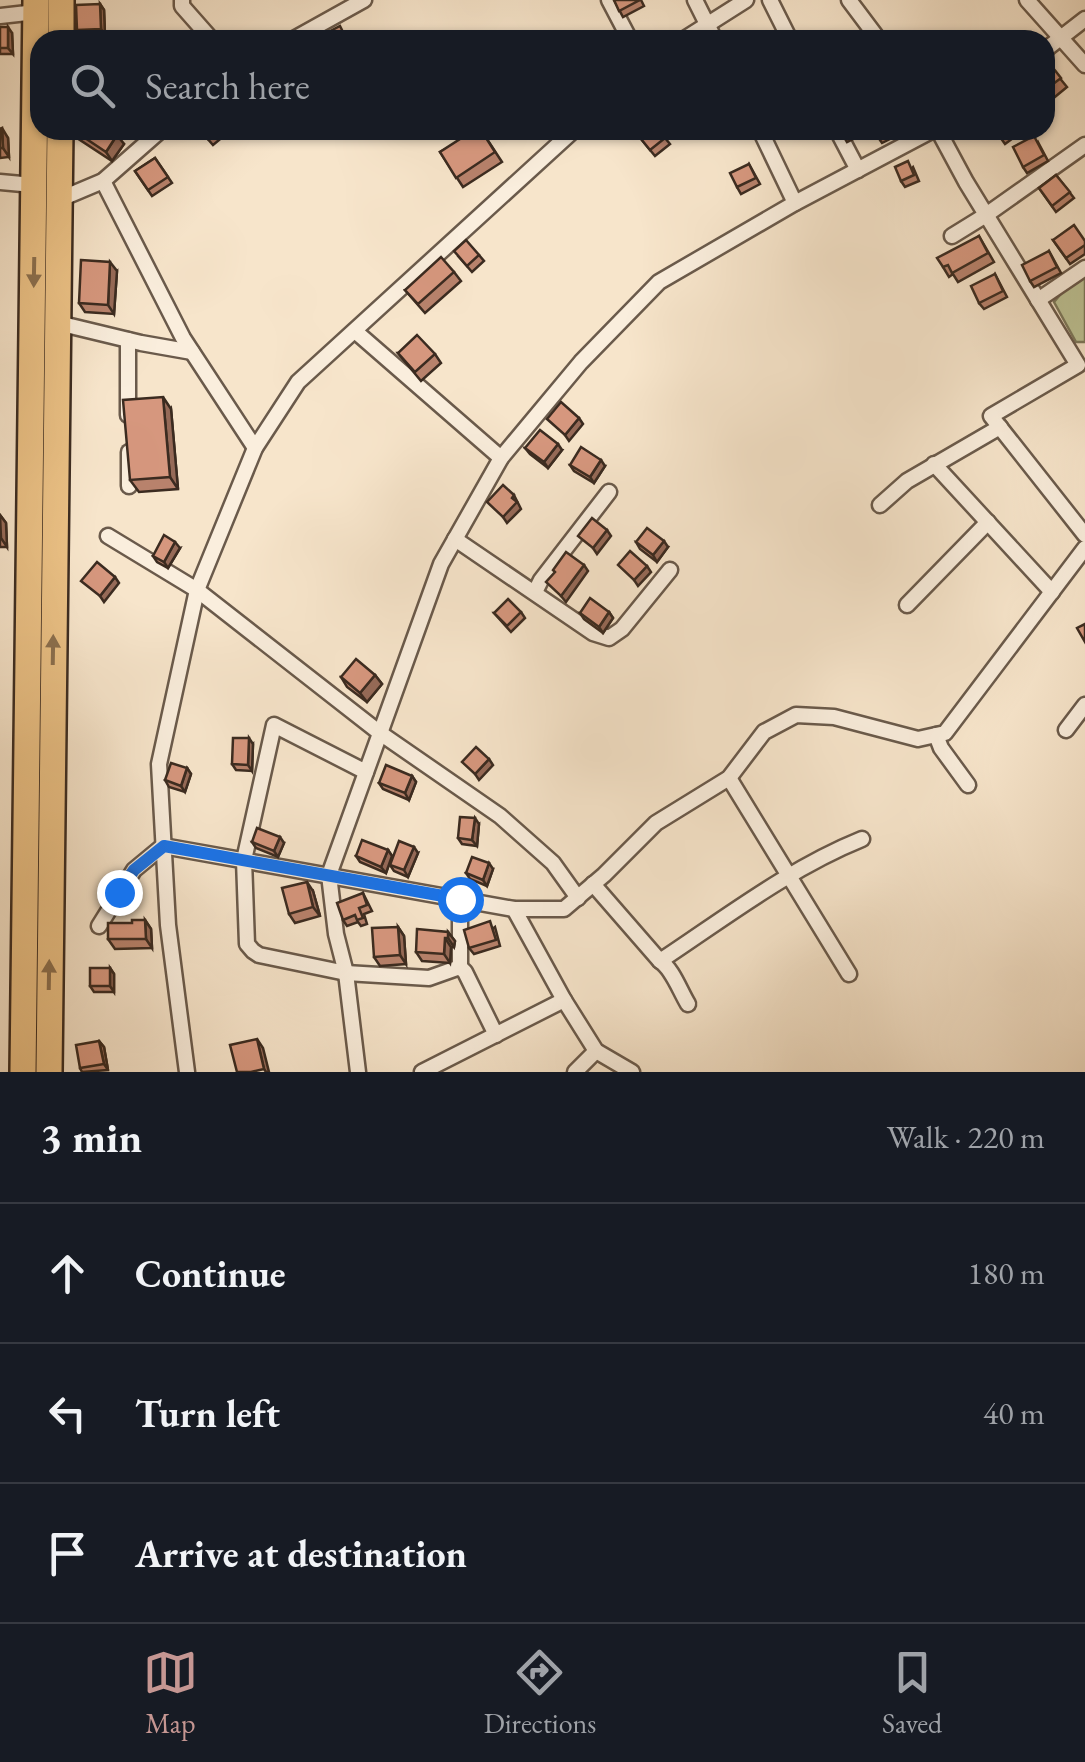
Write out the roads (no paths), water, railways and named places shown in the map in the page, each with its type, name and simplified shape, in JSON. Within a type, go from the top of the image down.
[{"type":"highway","points":[[61,0],[61,30]]},
{"type":"highway","points":[[22,1072],[35,140]]},
{"type":"highway","points":[[48,1072],[60,140]]},
{"type":"street","points":[[182,0],[182,6],[203,30]]},
{"type":"street","points":[[310,30],[364,0]]},
{"type":"street","points":[[609,0],[625,30]]},
{"type":"street","points":[[695,0],[710,30]]},
{"type":"street","points":[[698,30],[746,0]]},
{"type":"street","points":[[770,0],[785,30]]},
{"type":"street","points":[[849,0],[872,30]]},
{"type":"street","points":[[1027,0],[1052,30]]},
{"type":"street","points":[[0,16],[36,6]]},
{"type":"street","points":[[1055,43],[1085,20]]},
{"type":"street","points":[[1055,33],[1085,65]]},
{"type":"street","points":[[0,182],[34,197],[59,200],[104,181],[151,140]]},
{"type":"street","points":[[187,1072],[168,925],[159,764],[197,590],[256,448],[298,382],[563,140]]},
{"type":"street","points":[[765,140],[796,202]]},
{"type":"street","points":[[842,140],[858,170]]},
{"type":"street","points":[[358,1072],[329,875],[441,564],[501,458],[581,362],[659,282],[796,202],[916,140]]},
{"type":"street","points":[[942,140],[1038,300],[1082,363],[991,416],[1085,536]]},
{"type":"street","points":[[952,236],[1085,145]]},
{"type":"street","points":[[104,181],[183,338],[256,448]]},
{"type":"street","points":[[1038,300],[1085,268]]},
{"type":"street","points":[[58,323],[192,352]]},
{"type":"street","points":[[355,330],[501,458]]},
{"type":"street","points":[[128,340],[129,486]]},
{"type":"street","points":[[880,505],[934,464],[1000,428]]},
{"type":"street","points":[[934,464],[1052,592]]},
{"type":"street","points":[[535,592],[609,492]]},
{"type":"street","points":[[906,605],[988,522]]},
{"type":"street","points":[[108,536],[197,590],[380,733],[500,816],[553,863],[578,898]]},
{"type":"street","points":[[455,539],[593,632],[609,638],[622,629],[670,570]]},
{"type":"street","points":[[99,926],[134,870],[164,846],[514,910],[564,909],[656,823],[729,778],[764,732],[796,715],[834,717],[918,739],[945,733],[1085,548]]},
{"type":"street","points":[[1066,730],[1085,705]]},
{"type":"street","points":[[366,772],[274,724],[244,860],[248,944],[260,955],[346,973],[428,978],[460,967]]},
{"type":"street","points":[[936,735],[968,785]]},
{"type":"street","points":[[729,778],[849,974]]},
{"type":"street","points":[[660,961],[788,877],[862,839]]},
{"type":"street","points":[[593,884],[668,966],[688,1004]]},
{"type":"street","points":[[460,899],[460,967],[496,1035]]},
{"type":"street","points":[[514,910],[596,1052],[632,1072]]},
{"type":"street","points":[[422,1072],[564,1000]]},
{"type":"street","points":[[575,1072],[596,1052]]}]
